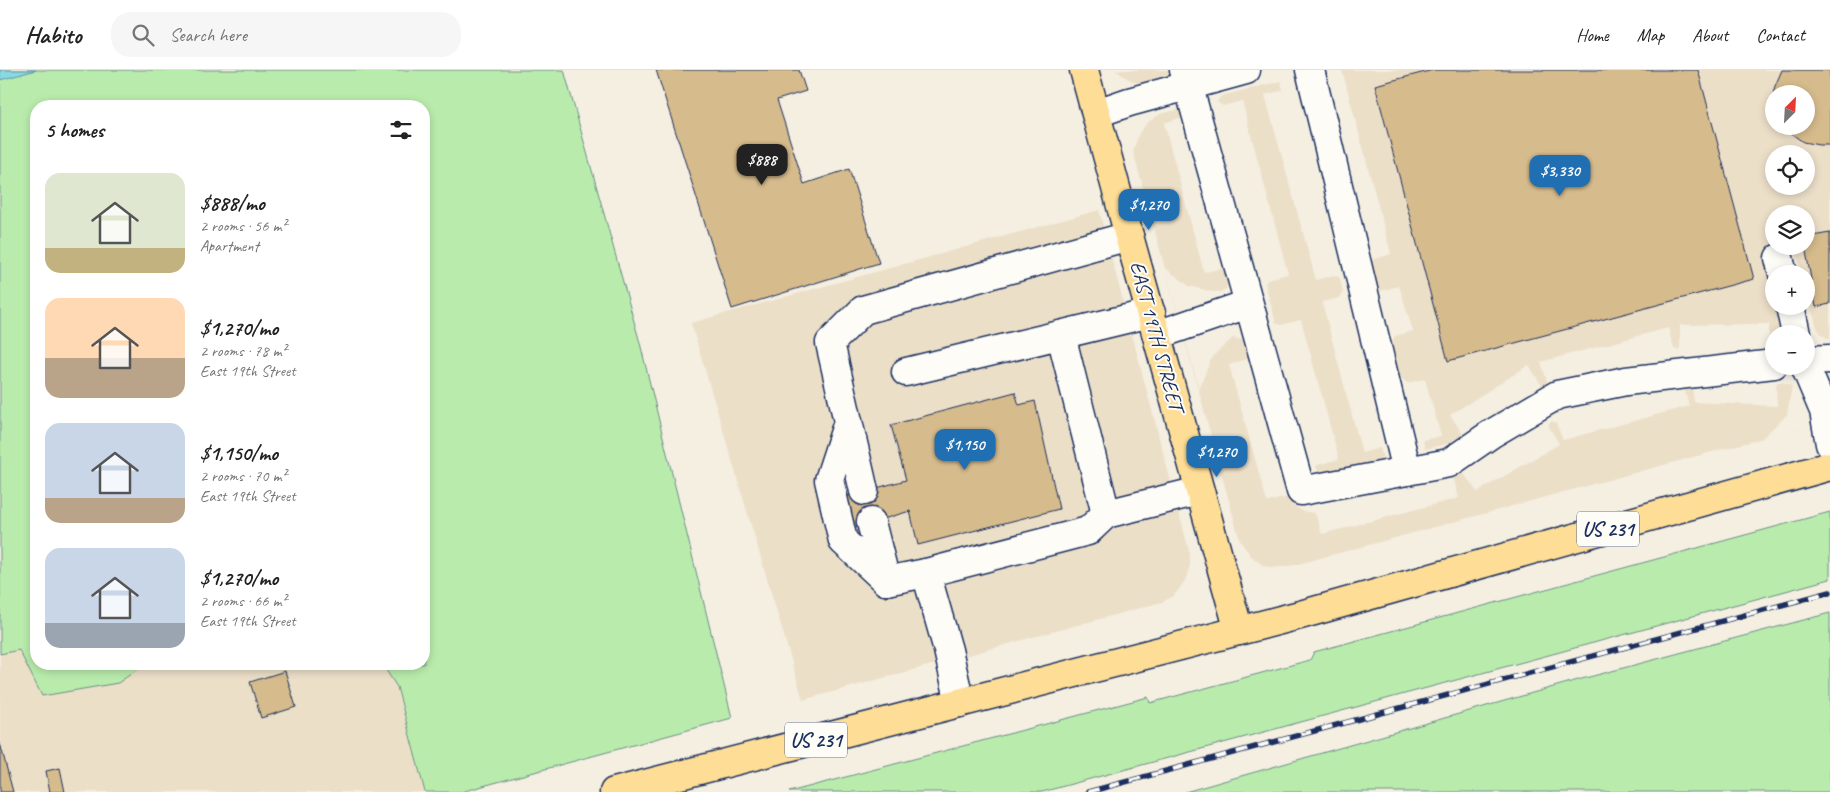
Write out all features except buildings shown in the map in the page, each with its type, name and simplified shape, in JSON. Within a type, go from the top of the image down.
[{"type":"main road","name":"EAST 19TH STREET","points":[[1084,70],[1239,631]]},
{"type":"main road","name":"US 231","points":[[614,792],[1239,631],[1830,466]]},
{"type":"main road","name":"US 231","points":[[1394,588],[1450,573]]},
{"type":"lane","points":[[1096,114],[1186,78],[1246,70]]},
{"type":"lane","points":[[1310,70],[1407,471]]},
{"type":"lane","points":[[1186,78],[1301,491],[1449,463],[1490,434],[1557,395],[1626,381],[1765,365]]},
{"type":"lane","points":[[864,491],[830,343],[863,310],[1129,236]]},
{"type":"lane","points":[[906,372],[1061,335],[1154,324],[1248,304]]},
{"type":"lane","points":[[1061,335],[1106,514]]},
{"type":"lane","points":[[1815,360],[1830,359]]},
{"type":"lane","points":[[1809,375],[1824,411],[1830,444]]},
{"type":"lane","points":[[848,422],[829,480],[843,541],[886,581]]},
{"type":"lane","points":[[886,581],[926,573],[1088,531],[1106,514],[1199,491]]},
{"type":"lane","points":[[872,522],[886,581]]},
{"type":"lane","points":[[926,573],[948,650],[960,703]]},
{"type":"shaded area","points":[[1115,70],[1173,70],[1170,77],[1149,84],[1134,82]]},
{"type":"shaded area","points":[[1342,70],[1830,70],[1830,340],[1821,334],[1813,315],[1815,315],[1815,265],[1800,265],[1797,255],[1815,255],[1815,205],[1765,205],[1765,255],[1778,255],[1766,257],[1768,265],[1765,265],[1765,315],[1780,315],[1783,325],[1680,325],[1680,347],[1678,350],[1674,349],[1668,328],[1541,362],[1547,382],[1545,387],[1541,385],[1529,365],[1450,415],[1463,434],[1450,443],[1425,449],[1423,440],[1441,436],[1425,379],[1407,383],[1400,377],[1391,345],[1395,336],[1413,331],[1399,286],[1380,291],[1376,288],[1369,264],[1372,260],[1391,254]]},
{"type":"shaded area","points":[[1281,81],[1283,90],[1265,95],[1316,280],[1334,275],[1340,278],[1343,292],[1339,298],[1322,302],[1362,453],[1380,448],[1383,457],[1378,463],[1322,473],[1316,468],[1317,465],[1339,459],[1301,320],[1281,325],[1276,323],[1265,284],[1268,279],[1288,274],[1242,101],[1223,106],[1217,102],[1221,96]]},
{"type":"shaded area","points":[[1181,109],[1183,117],[1164,123],[1204,272],[1225,268],[1229,281],[1226,289],[1220,292],[1213,292],[1189,286],[1165,268],[1199,389],[1210,361],[1216,353],[1233,338],[1244,340],[1249,358],[1229,365],[1267,502],[1288,497],[1293,505],[1302,511],[1315,513],[1322,534],[1459,498],[1453,476],[1459,472],[1463,472],[1477,492],[1559,444],[1548,425],[1552,421],[1556,423],[1563,440],[1689,406],[1683,386],[1692,385],[1694,402],[1777,406],[1777,382],[1783,382],[1792,386],[1787,415],[1761,439],[1295,565],[1273,568],[1264,566],[1251,556],[1240,541],[1164,265],[1133,151],[1139,133],[1147,123],[1160,114]]},
{"type":"shaded area","points":[[1099,210],[1190,554],[1190,566],[1185,581],[1174,596],[1162,602],[803,700],[691,323]]},
{"type":"shaded area","points":[[0,621],[30,657],[30,670],[392,670],[425,792],[0,792]]},
{"type":"green space","points":[[0,70],[564,70],[640,343],[732,718],[461,792],[425,792],[397,687],[386,670],[430,670],[430,100],[30,100],[30,670],[136,670],[118,683],[42,696],[19,650],[0,654]]},
{"type":"green space","points":[[1830,512],[1830,579],[1042,792],[789,792],[1148,697],[1150,703],[1310,660],[1314,652]]},
{"type":"green space","points":[[1830,613],[1830,792],[1185,792],[1578,680]]},
{"type":"water","points":[[0,70],[36,70],[0,80]]},
{"type":"railway","points":[[1088,792],[1830,592]]}]
